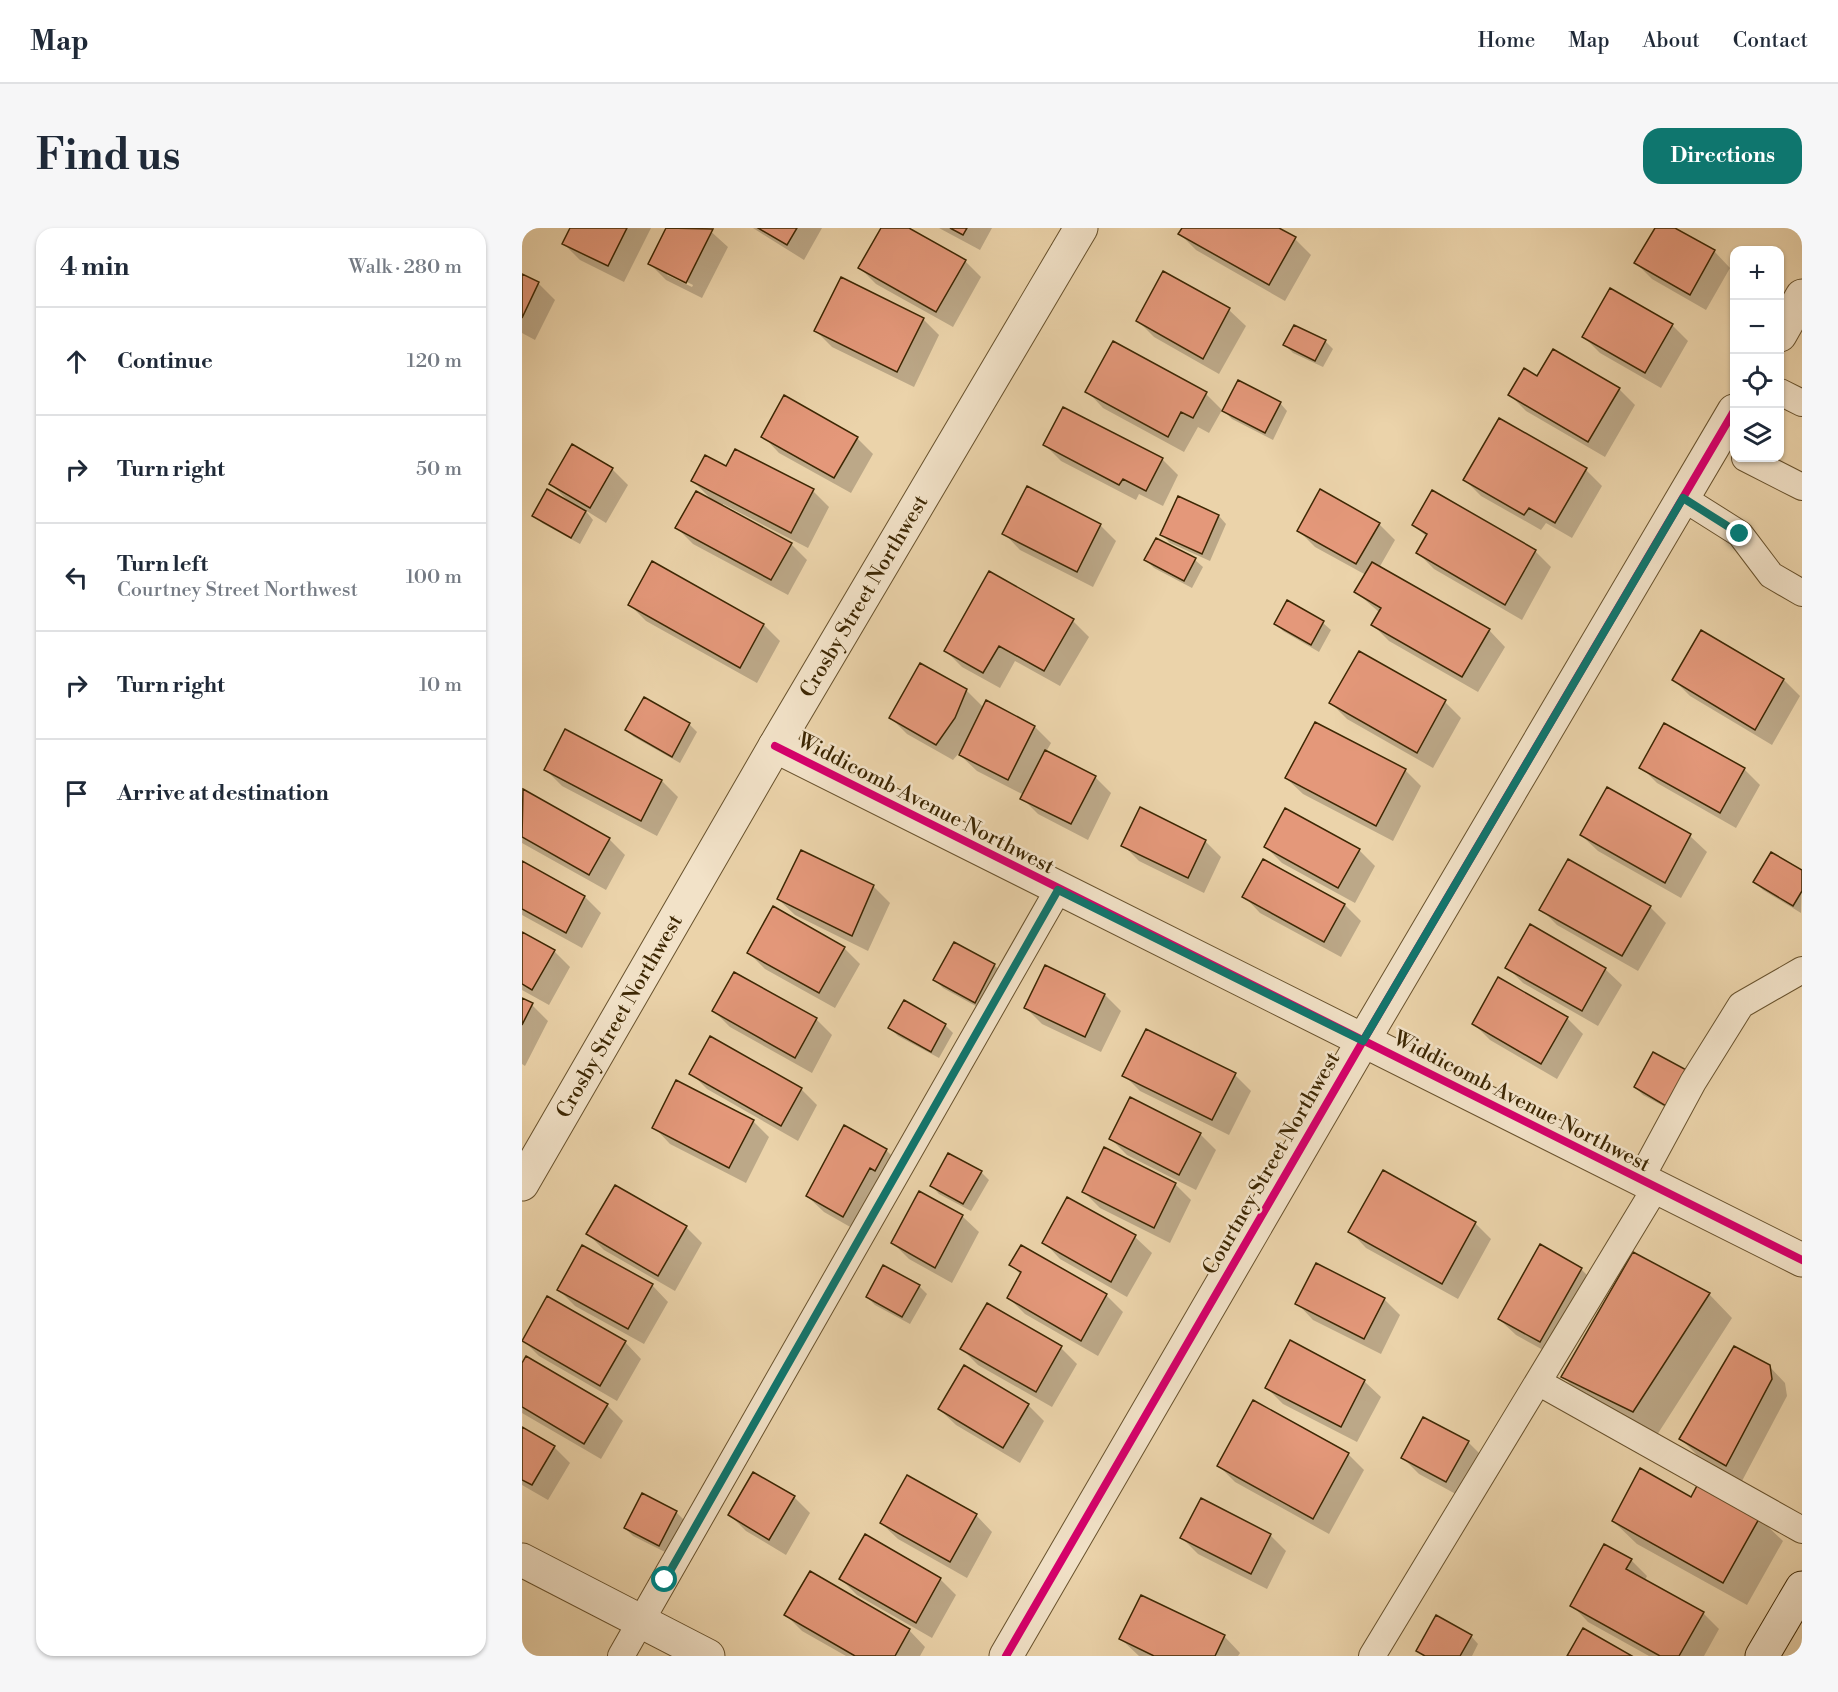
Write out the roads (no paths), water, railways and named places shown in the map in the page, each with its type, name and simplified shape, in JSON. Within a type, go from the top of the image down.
[{"type":"street","name":"Crosby Street Northwest","points":[[522,1184],[775,746],[1081,228]]},
{"type":"street","points":[[1784,327],[1802,296]]},
{"type":"street","name":"Courtney Street Northwest","points":[[1006,1656],[1363,1041],[1683,498],[1725,447],[1730,427]]},
{"type":"street","name":"Widdicomb Avenue Northwest","points":[[775,746],[1058,890],[1802,1260]]},
{"type":"street","points":[[522,1560],[708,1656]]},
{"type":"street","points":[[1762,1656],[1802,1588]]},
{"type":"lane","points":[[1784,394],[1802,403]]},
{"type":"lane","points":[[1753,462],[1802,487]]},
{"type":"lane","points":[[1683,498],[1740,534],[1771,575],[1802,592]]},
{"type":"lane","points":[[621,1656],[1058,890]]},
{"type":"lane","points":[[1372,1656],[1538,1382],[1648,1184],[1693,1082],[1741,1005],[1802,970]]},
{"type":"lane","points":[[1538,1382],[1802,1530]]}]
